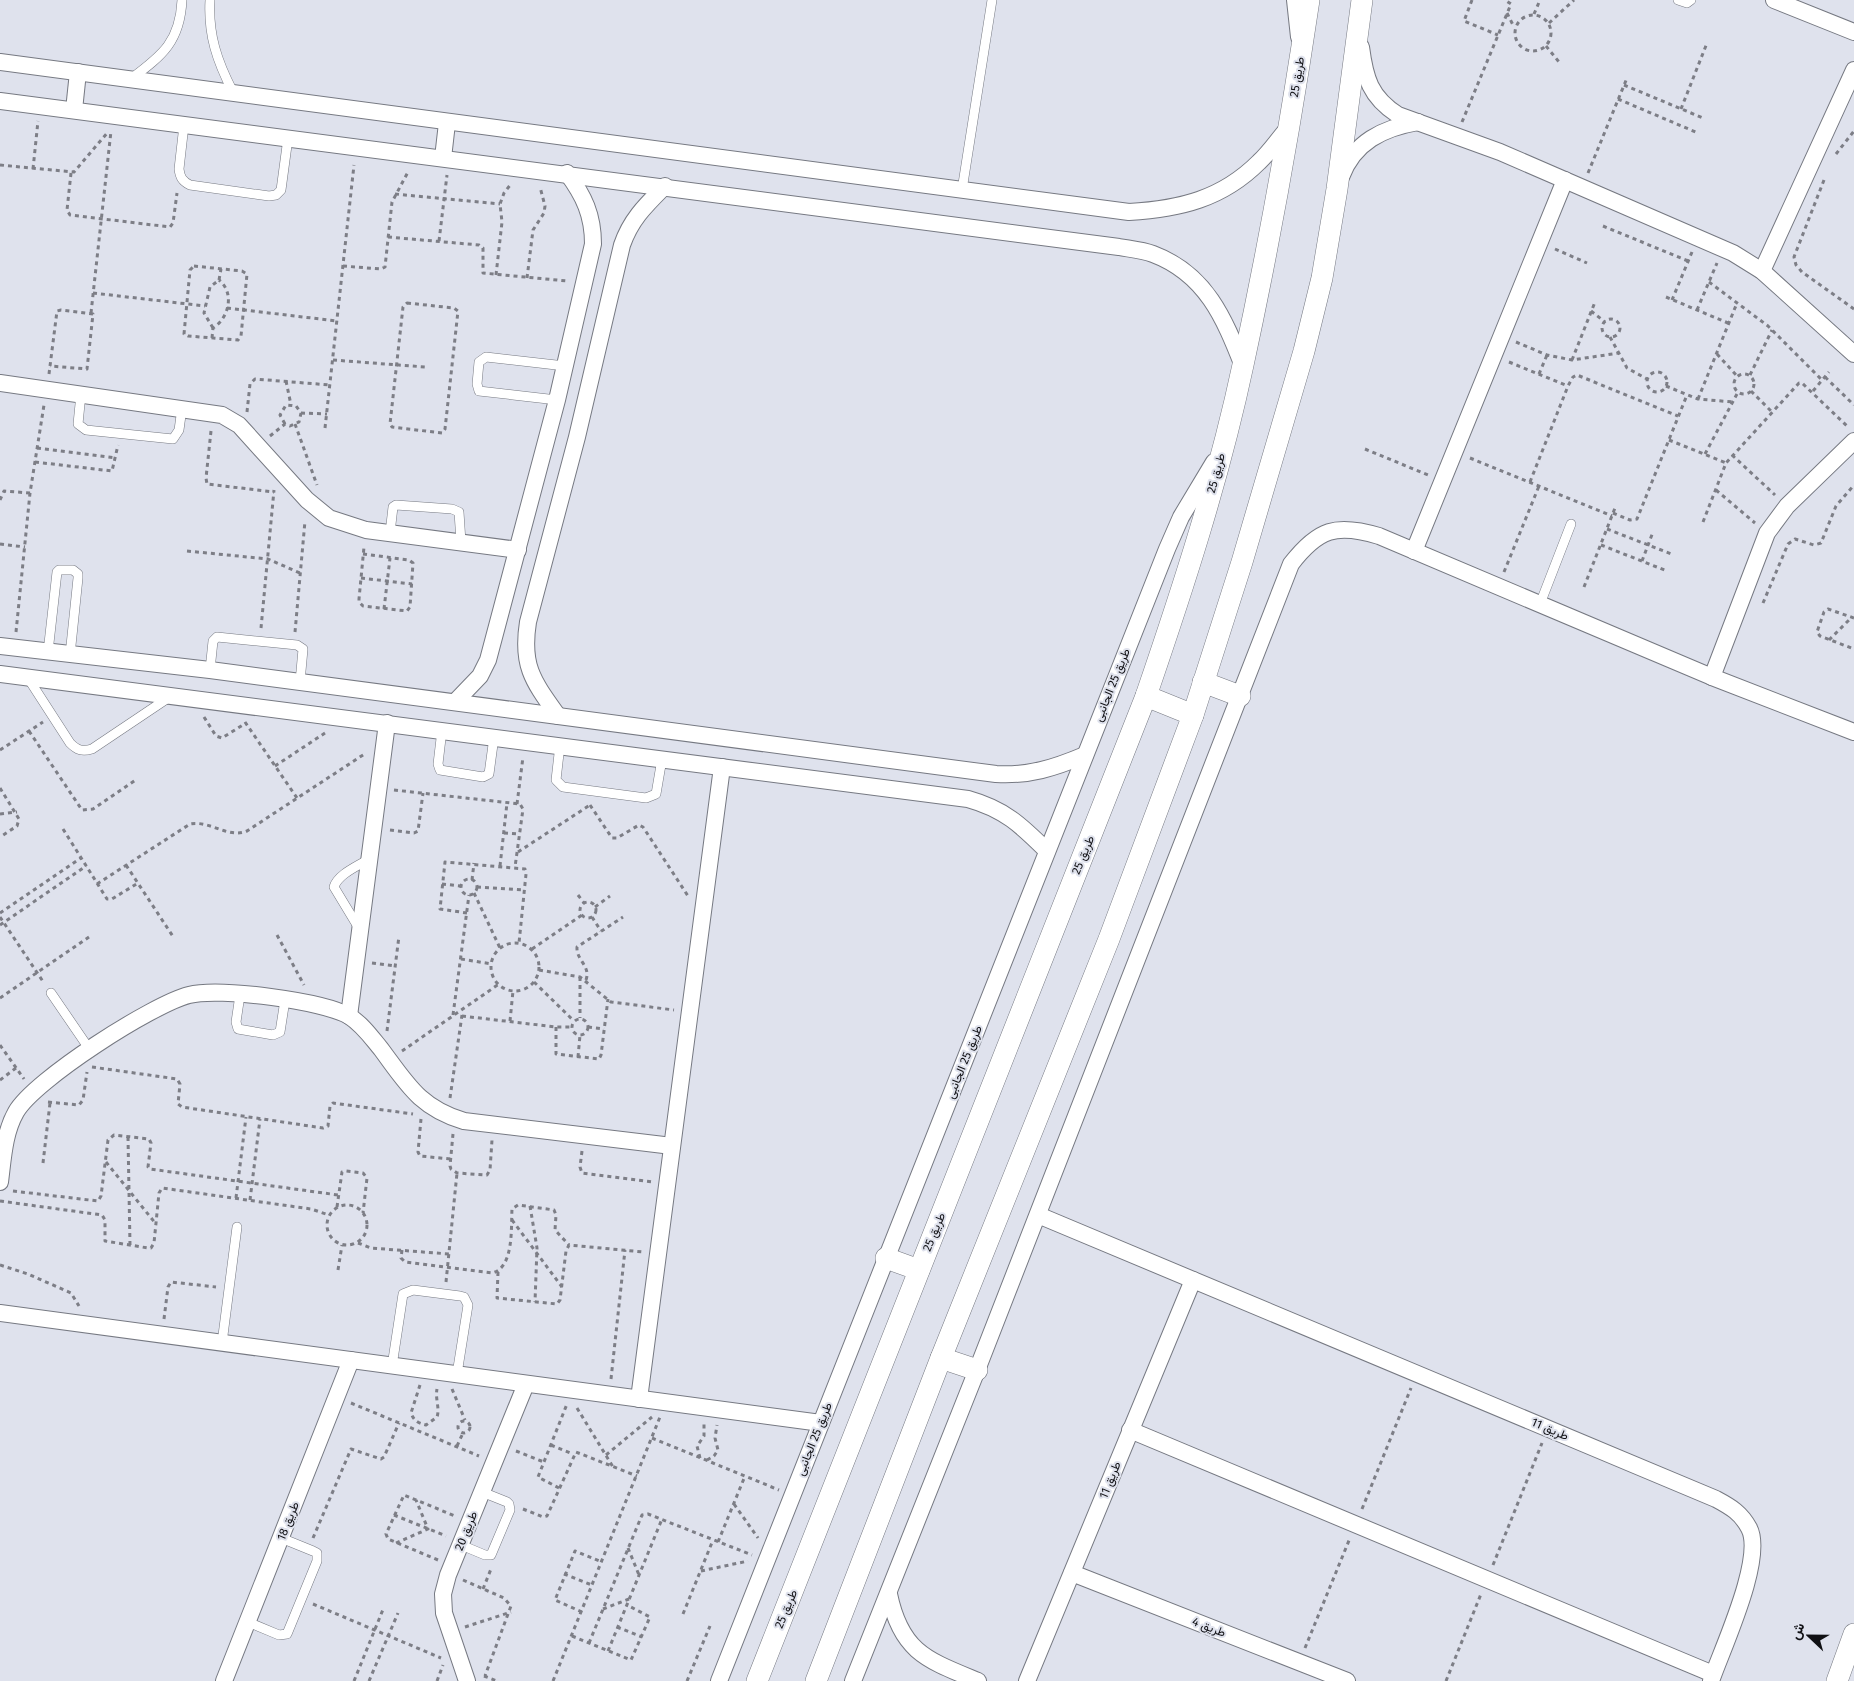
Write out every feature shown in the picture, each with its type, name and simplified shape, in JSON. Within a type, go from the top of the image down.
[{"type":"street","points":[[1295,0],[1301,53]]},
{"type":"street","name":"طريق 25","points":[[757,1681],[1146,696],[1177,606],[1222,450],[1243,366],[1289,127],[1309,0]]},
{"type":"street","points":[[816,1681],[941,1358],[1110,939],[1193,714],[1242,562],[1304,350],[1322,278],[1337,189],[1362,0]]},
{"type":"street","points":[[1774,0],[1854,32]]},
{"type":"street","points":[[1359,30],[1366,76],[1373,93],[1384,106],[1418,122],[1565,180],[1723,248],[1762,271],[1854,354]]},
{"type":"street","points":[[0,62],[132,78],[447,123],[1129,212],[1165,210],[1200,201],[1231,184],[1260,162],[1289,127]]},
{"type":"street","points":[[1762,271],[1854,70]]},
{"type":"street","points":[[74,110],[78,72]]},
{"type":"street","points":[[0,101],[665,186],[1119,247],[1153,254],[1183,270],[1208,294],[1226,323],[1243,366]]},
{"type":"street","points":[[1337,189],[1345,168],[1358,150],[1374,136],[1395,126],[1418,122]]},
{"type":"street","points":[[446,158],[447,123]]},
{"type":"street","points":[[455,702],[480,676],[488,660],[557,400],[593,244],[593,225],[588,207],[567,173]]},
{"type":"street","points":[[1414,551],[1565,180]]},
{"type":"street","points":[[558,716],[538,688],[528,667],[524,645],[528,622],[577,437],[622,245],[628,228],[638,213],[665,186]]},
{"type":"street","points":[[0,383],[213,413],[231,420],[246,433],[277,466],[313,495],[329,518],[366,530],[518,550]]},
{"type":"street","points":[[1712,677],[1767,533],[1787,506],[1854,441]]},
{"type":"street","name":"طريق 25 الجانبى","points":[[719,1681],[1170,541],[1190,502],[1222,450]]},
{"type":"street","points":[[853,1681],[890,1594],[1292,564],[1307,544],[1329,531],[1354,529],[1414,551],[1712,677],[1854,732]]},
{"type":"street","points":[[7,647],[210,670],[996,774],[1023,774],[1050,770],[1085,755]]},
{"type":"street","points":[[0,674],[968,799],[989,804],[1008,815],[1047,851]]},
{"type":"street","points":[[1203,682],[1240,696]]},
{"type":"street","points":[[1146,696],[1193,714]]},
{"type":"street","points":[[349,1016],[387,723]]},
{"type":"street","points":[[639,1399],[722,767]]},
{"type":"street","points":[[5,1186],[9,1128],[29,1095],[90,1050],[168,1001],[191,994],[208,992],[314,1004],[349,1016],[365,1029],[418,1097],[451,1117],[494,1125],[672,1146]]},
{"type":"street","name":"طريق 11","points":[[1038,1215],[1548,1428],[1716,1499],[1737,1510],[1751,1530],[1754,1553],[1748,1579],[1712,1678]]},
{"type":"street","points":[[886,1258],[919,1270]]},
{"type":"street","name":"طريق 11","points":[[1027,1681],[1193,1280]]},
{"type":"street","points":[[0,1313],[442,1372],[526,1384],[572,1393],[609,1395],[665,1405],[713,1409],[821,1423]]},
{"type":"street","points":[[941,1358],[977,1370]]},
{"type":"street","name":"طريق 18","points":[[224,1681],[351,1360]]},
{"type":"street","name":"طريق 20","points":[[467,1681],[444,1613],[443,1594],[450,1570],[526,1384]]},
{"type":"street","points":[[1130,1430],[1487,1580],[1712,1678]]},
{"type":"street","name":"طريق 4","points":[[1072,1573],[1347,1681]]},
{"type":"street","points":[[890,1594],[894,1617],[906,1639],[923,1656],[978,1681]]},
{"type":"street","points":[[1837,1681],[1854,1634]]},
{"type":"lane","points":[[132,78],[158,58],[169,46],[176,34],[182,0]]},
{"type":"lane","points":[[210,0],[210,33],[214,51],[234,92]]},
{"type":"lane","points":[[962,190],[992,0]]},
{"type":"lane","points":[[1678,0],[1687,4],[1691,0]]},
{"type":"lane","points":[[184,124],[180,168],[180,176],[184,181],[190,184],[269,196],[276,194],[283,183],[288,138]]},
{"type":"lane","points":[[557,400],[479,391],[477,384],[480,362],[481,359],[486,357],[565,366]]},
{"type":"lane","points":[[81,394],[78,419],[81,428],[119,434],[173,439],[179,430],[182,408]]},
{"type":"lane","points":[[390,533],[393,507],[396,505],[452,509],[459,512],[461,542]]},
{"type":"lane","points":[[1540,604],[1571,524]]},
{"type":"lane","points":[[48,652],[56,572],[60,570],[73,570],[78,574],[70,655]]},
{"type":"lane","points":[[210,670],[213,641],[217,637],[294,645],[301,646],[303,649],[300,682]]},
{"type":"lane","points":[[28,678],[70,743],[76,749],[84,751],[92,749],[172,696]]},
{"type":"lane","points":[[442,730],[438,764],[440,770],[483,777],[489,774],[494,737]]},
{"type":"lane","points":[[560,746],[556,774],[559,784],[564,787],[609,793],[652,798],[658,788],[662,759]]},
{"type":"lane","points":[[360,930],[334,888],[336,881],[369,859]]},
{"type":"lane","points":[[51,994],[90,1050]]},
{"type":"lane","points":[[240,995],[236,1022],[238,1029],[273,1034],[280,1032],[285,1000]]},
{"type":"lane","points":[[222,1343],[237,1228]]},
{"type":"lane","points":[[392,1366],[403,1294],[413,1290],[460,1296],[467,1301],[442,1372]]},
{"type":"lane","points":[[461,1544],[488,1556],[492,1552],[510,1507],[507,1502],[482,1492]]},
{"type":"lane","points":[[248,1622],[283,1636],[287,1634],[302,1599],[318,1558],[317,1553],[281,1538]]},
{"type":"path","points":[[1472,0],[1464,21],[1498,35]]},
{"type":"path","points":[[1456,136],[1511,3],[1505,0]]},
{"type":"path","points":[[1534,14],[1540,0]]},
{"type":"path","points":[[1549,23],[1574,0]]},
{"type":"path","points":[[1507,13],[1515,28],[1517,44],[1523,49],[1539,51],[1551,39],[1549,23],[1542,17],[1534,14],[1519,20],[1515,28]]},
{"type":"path","points":[[1681,109],[1707,43]]},
{"type":"path","points":[[1546,46],[1559,62]]},
{"type":"path","points":[[1582,188],[1627,78]]},
{"type":"path","points":[[1624,85],[1703,118]]},
{"type":"path","points":[[1618,99],[1698,133]]},
{"type":"path","points":[[33,169],[40,106]]},
{"type":"path","points":[[0,165],[71,173],[76,170],[112,128],[93,293],[91,313],[94,318],[87,369],[50,366]]},
{"type":"path","points":[[1834,158],[1854,131]]},
{"type":"path","points":[[325,428],[356,146]]},
{"type":"path","points":[[343,266],[383,268],[386,264],[391,211],[396,194],[418,154]]},
{"type":"path","points":[[439,242],[446,158]]},
{"type":"path","points":[[496,275],[502,222],[500,204],[504,193],[528,168],[542,192],[546,206],[544,213],[533,230],[527,278]]},
{"type":"path","points":[[71,173],[67,212],[70,215],[170,227],[173,223],[176,196],[184,181]]},
{"type":"path","points":[[1826,176],[1794,257],[1796,266],[1802,272],[1854,310]]},
{"type":"path","points":[[396,194],[500,204]]},
{"type":"path","points":[[1603,226],[1688,261]]},
{"type":"path","points":[[388,237],[481,246],[483,251],[481,272],[584,283]]},
{"type":"path","points":[[1672,300],[1698,238]]},
{"type":"path","points":[[1539,242],[1587,263]]},
{"type":"path","points":[[1697,310],[1723,248]]},
{"type":"path","points":[[194,266],[220,269],[242,271],[247,274],[240,338],[236,341],[184,334],[190,268],[194,266]]},
{"type":"path","points":[[213,328],[223,320],[227,308],[227,290],[219,280],[220,269]]},
{"type":"path","points":[[212,338],[213,328],[206,318],[205,306],[210,287],[219,280]]},
{"type":"path","points":[[1709,282],[1772,330],[1854,405]]},
{"type":"path","points":[[93,293],[205,306]]},
{"type":"path","points":[[1666,297],[1728,323]]},
{"type":"path","points":[[411,302],[457,309],[445,428],[442,433],[392,427],[390,424],[396,364],[404,304],[411,302]]},
{"type":"path","points":[[1572,360],[1596,302]]},
{"type":"path","points":[[1698,399],[1737,303]]},
{"type":"path","points":[[227,308],[337,321]]},
{"type":"path","points":[[7,647],[25,547],[30,493],[57,311],[91,313]]},
{"type":"path","points":[[1592,311],[1605,322]]},
{"type":"path","points":[[1605,322],[1613,320],[1619,325],[1618,334],[1610,337]]},
{"type":"path","points":[[1605,322],[1603,333],[1610,337],[1630,371],[1647,379]]},
{"type":"path","points":[[1750,375],[1772,330]]},
{"type":"path","points":[[1502,336],[1547,355],[1572,360],[1619,353]]},
{"type":"path","points":[[1717,354],[1737,376]]},
{"type":"path","points":[[1539,374],[1547,355]]},
{"type":"path","points":[[1494,356],[1568,386]]},
{"type":"path","points":[[333,360],[425,367]]},
{"type":"path","points":[[1655,372],[1660,373],[1666,381],[1666,386],[1663,390],[1653,392],[1647,384],[1647,379],[1655,372]]},
{"type":"path","points":[[1812,391],[1830,372]]},
{"type":"path","points":[[1737,376],[1750,375]]},
{"type":"path","points":[[1737,376],[1734,385],[1738,392],[1743,394],[1751,391],[1754,383],[1750,375]]},
{"type":"path","points":[[1530,482],[1573,377],[1582,376],[1678,416]]},
{"type":"path","points":[[246,433],[252,381],[258,378],[330,385]]},
{"type":"path","points":[[286,381],[291,404]]},
{"type":"path","points":[[1703,522],[1726,463],[1771,411],[1799,383],[1802,383],[1812,391],[1854,434]]},
{"type":"path","points":[[1666,386],[1698,399],[1733,402]]},
{"type":"path","points":[[1751,391],[1771,411]]},
{"type":"path","points":[[1705,454],[1738,392]]},
{"type":"path","points":[[1455,452],[1613,515],[1630,520],[1637,519],[1687,395]]},
{"type":"path","points":[[291,404],[296,406],[301,413],[299,422],[295,424],[285,424],[280,415],[286,405],[291,404]]},
{"type":"path","points":[[213,413],[206,478],[207,484],[274,492]]},
{"type":"path","points":[[301,413],[327,414]]},
{"type":"path","points":[[294,645],[300,573],[313,495],[295,424]]},
{"type":"path","points":[[35,462],[110,471],[114,469],[119,434]]},
{"type":"path","points":[[1668,440],[1726,463]]},
{"type":"path","points":[[37,448],[116,458]]},
{"type":"path","points":[[1365,450],[1443,481]]},
{"type":"path","points":[[1732,455],[1787,506]]},
{"type":"path","points":[[260,641],[277,466]]},
{"type":"path","points":[[1763,603],[1788,544],[1795,539],[1814,545],[1821,543],[1840,500],[1854,485]]},
{"type":"path","points":[[1498,586],[1539,486]]},
{"type":"path","points":[[1716,490],[1767,533]]},
{"type":"path","points":[[0,500],[4,491],[30,493]]},
{"type":"path","points":[[1584,587],[1615,508]]},
{"type":"path","points":[[363,554],[413,563],[409,609],[404,611],[360,605],[359,599],[363,554],[366,530]]},
{"type":"path","points":[[1607,530],[1674,555]]},
{"type":"path","points":[[1642,561],[1653,532]]},
{"type":"path","points":[[0,544],[25,547]]},
{"type":"path","points":[[1601,544],[1667,571]]},
{"type":"path","points":[[187,551],[268,559],[300,573]]},
{"type":"path","points":[[384,609],[390,558]]},
{"type":"path","points":[[361,578],[412,584]]},
{"type":"path","points":[[1829,640],[1853,617],[1831,609],[1826,610],[1817,632],[1820,636],[1829,640],[1854,649]]},
{"type":"path","points":[[191,698],[218,738],[225,737],[246,723]]},
{"type":"path","points":[[232,703],[297,798]]},
{"type":"path","points":[[0,750],[52,716]]},
{"type":"path","points":[[275,766],[348,718]]},
{"type":"path","points":[[29,731],[82,810],[92,809],[137,779]]},
{"type":"path","points":[[98,884],[190,824],[205,824],[231,833],[242,833],[385,741]]},
{"type":"path","points":[[517,804],[525,741]]},
{"type":"path","points":[[0,788],[19,819],[17,826],[0,837]]},
{"type":"path","points":[[378,789],[517,804],[522,809],[515,867]]},
{"type":"path","points":[[517,852],[609,793]]},
{"type":"path","points":[[373,829],[416,833],[419,829],[423,794]]},
{"type":"path","points":[[500,866],[508,802]]},
{"type":"path","points":[[590,805],[612,838],[617,838],[638,825],[643,827],[702,917]]},
{"type":"path","points":[[0,814],[16,812]]},
{"type":"path","points":[[63,830],[110,900],[138,883]]},
{"type":"path","points":[[504,833],[519,834]]},
{"type":"path","points":[[0,912],[81,858]]},
{"type":"path","points":[[467,913],[440,909],[444,864],[447,861],[522,867],[526,871],[519,943]]},
{"type":"path","points":[[474,863],[472,880],[477,887]]},
{"type":"path","points":[[126,865],[174,938]]},
{"type":"path","points":[[2,923],[86,866]]},
{"type":"path","points":[[461,886],[463,882],[472,880]]},
{"type":"path","points":[[442,884],[461,886]]},
{"type":"path","points":[[461,886],[461,890],[469,895]]},
{"type":"path","points":[[477,887],[524,890]]},
{"type":"path","points":[[469,895],[474,893],[477,887]]},
{"type":"path","points":[[474,893],[500,948]]},
{"type":"path","points":[[453,1016],[469,895]]},
{"type":"path","points":[[578,895],[584,904]]},
{"type":"path","points":[[595,906],[610,896]]},
{"type":"path","points":[[582,915],[581,907],[584,904],[588,902],[595,906]]},
{"type":"path","points":[[592,917],[595,914],[595,906]]},
{"type":"path","points":[[532,950],[582,915],[592,917],[601,931]]},
{"type":"path","points":[[0,917],[2,923],[51,994]]},
{"type":"path","points":[[586,980],[587,968],[576,949],[623,917]]},
{"type":"path","points":[[277,935],[314,1004]]},
{"type":"path","points":[[387,1057],[399,936]]},
{"type":"path","points":[[0,998],[89,937]]},
{"type":"path","points":[[519,943],[532,950],[537,956],[539,970],[534,982],[528,987],[513,991],[499,984],[492,971],[492,964],[500,948],[509,944],[519,943]]},
{"type":"path","points":[[461,959],[492,964]]},
{"type":"path","points":[[356,961],[395,966]]},
{"type":"path","points":[[539,970],[580,977],[608,1000],[690,1012]]},
{"type":"path","points":[[580,977],[580,1018]]},
{"type":"path","points":[[534,982],[574,1020]]},
{"type":"path","points":[[387,1057],[453,1016],[499,984]]},
{"type":"path","points":[[510,1021],[513,991]]},
{"type":"path","points":[[556,1027],[554,1052],[558,1055],[601,1058],[608,1000]]},
{"type":"path","points":[[463,1009],[451,1117],[451,1169],[457,1173],[484,1176],[489,1173],[494,1125]]},
{"type":"path","points":[[462,1016],[556,1027],[572,1026]]},
{"type":"path","points":[[574,1020],[580,1018]]},
{"type":"path","points":[[580,1018],[587,1023],[588,1027]]},
{"type":"path","points":[[574,1020],[572,1026],[576,1034],[580,1035]]},
{"type":"path","points":[[588,1027],[604,1029]]},
{"type":"path","points":[[580,1035],[584,1034],[588,1027]]},
{"type":"path","points":[[578,1057],[580,1035]]},
{"type":"path","points":[[0,1045],[16,1068],[29,1095],[50,1103],[76,1106],[82,1103],[87,1067],[174,1078],[180,1084],[178,1102],[180,1106],[246,1117],[326,1128],[330,1106],[334,1102],[421,1115],[418,1152],[420,1156],[451,1159]]},
{"type":"path","points":[[0,1080],[16,1068]]},
{"type":"path","points":[[43,1163],[50,1103]]},
{"type":"path","points":[[236,1198],[246,1117]]},
{"type":"path","points":[[250,1200],[260,1119]]},
{"type":"path","points":[[5,1186],[98,1201],[101,1196],[109,1138],[128,1136],[150,1141],[148,1165],[150,1168],[338,1195]]},
{"type":"path","points":[[128,1136],[130,1245]]},
{"type":"path","points":[[583,1136],[580,1167],[582,1173],[667,1184]]},
{"type":"path","points":[[105,1161],[156,1224]]},
{"type":"path","points":[[337,1208],[342,1172],[365,1174],[368,1178],[363,1213],[367,1229],[364,1237],[358,1243]]},
{"type":"path","points":[[445,1294],[457,1173]]},
{"type":"path","points":[[0,1201],[102,1215],[105,1220],[105,1241],[148,1248],[153,1246],[159,1193],[162,1188],[311,1209],[329,1215]]},
{"type":"path","points":[[363,1213],[356,1207],[346,1205],[337,1208],[329,1215],[326,1228],[331,1239],[342,1246],[358,1243],[371,1248],[449,1254]]},
{"type":"path","points":[[569,1245],[566,1251],[560,1300],[557,1304],[497,1298],[498,1272],[507,1260],[512,1209],[515,1205],[554,1210],[556,1215],[555,1230],[569,1245],[658,1254]]},
{"type":"path","points":[[530,1206],[537,1254],[535,1302]]},
{"type":"path","points":[[511,1220],[562,1286]]},
{"type":"path","points":[[338,1270],[342,1246]]},
{"type":"path","points":[[402,1250],[402,1260],[405,1262],[492,1273],[498,1272]]},
{"type":"path","points":[[609,1395],[625,1250]]},
{"type":"path","points":[[0,1265],[28,1274],[71,1293],[88,1325]]},
{"type":"path","points":[[162,1335],[168,1287],[171,1282],[229,1289]]},
{"type":"path","points":[[442,1372],[465,1420],[470,1423],[468,1432],[463,1433],[457,1446]]},
{"type":"path","points":[[442,1372],[436,1399],[439,1411],[437,1417],[426,1425],[419,1424],[411,1413],[442,1372]]},
{"type":"path","points":[[559,1488],[538,1479],[572,1393]]},
{"type":"path","points":[[572,1393],[613,1466]]},
{"type":"path","points":[[336,1398],[494,1462]]},
{"type":"path","points":[[606,1455],[665,1405]]},
{"type":"path","points":[[554,1681],[665,1405]]},
{"type":"path","points":[[700,1458],[697,1446],[704,1436],[713,1409]]},
{"type":"path","points":[[706,1460],[714,1456],[718,1450],[715,1438],[713,1409]]},
{"type":"path","points":[[463,1433],[458,1430],[458,1426],[460,1421],[465,1420]]},
{"type":"path","points":[[309,1549],[351,1449],[382,1459],[386,1455],[399,1423]]},
{"type":"path","points":[[416,1430],[419,1424]]},
{"type":"path","points":[[1446,1681],[1548,1428]]},
{"type":"path","points":[[652,1438],[792,1495]]},
{"type":"path","points":[[501,1445],[544,1462]]},
{"type":"path","points":[[551,1445],[573,1454],[577,1452],[636,1476]]},
{"type":"path","points":[[510,1507],[524,1509],[545,1517],[573,1454]]},
{"type":"path","points":[[718,1542],[745,1476]]},
{"type":"path","points":[[470,1522],[402,1496],[386,1536],[483,1589],[509,1601],[511,1612],[485,1676]]},
{"type":"path","points":[[416,1500],[428,1529]]},
{"type":"path","points":[[734,1503],[769,1554]]},
{"type":"path","points":[[589,1643],[642,1515],[648,1514],[662,1519],[759,1558],[700,1571]]},
{"type":"path","points":[[394,1515],[461,1544]]},
{"type":"path","points":[[608,1651],[662,1519]]},
{"type":"path","points":[[396,1543],[428,1529]]},
{"type":"path","points":[[683,1614],[713,1540]]},
{"type":"path","points":[[628,1548],[639,1576]]},
{"type":"path","points":[[582,1612],[555,1600],[564,1574],[575,1551],[602,1562]]},
{"type":"path","points":[[483,1589],[491,1569],[488,1556]]},
{"type":"path","points":[[564,1574],[592,1585]]},
{"type":"path","points":[[302,1599],[446,1660],[437,1681]]},
{"type":"path","points":[[603,1609],[629,1599]]},
{"type":"path","points":[[572,1636],[631,1660],[642,1637],[649,1614],[627,1605]]},
{"type":"path","points":[[354,1681],[384,1607]]},
{"type":"path","points":[[450,1632],[511,1612]]},
{"type":"path","points":[[369,1681],[398,1613]]},
{"type":"path","points":[[687,1681],[710,1626]]},
{"type":"path","points":[[617,1627],[642,1637]]}]
